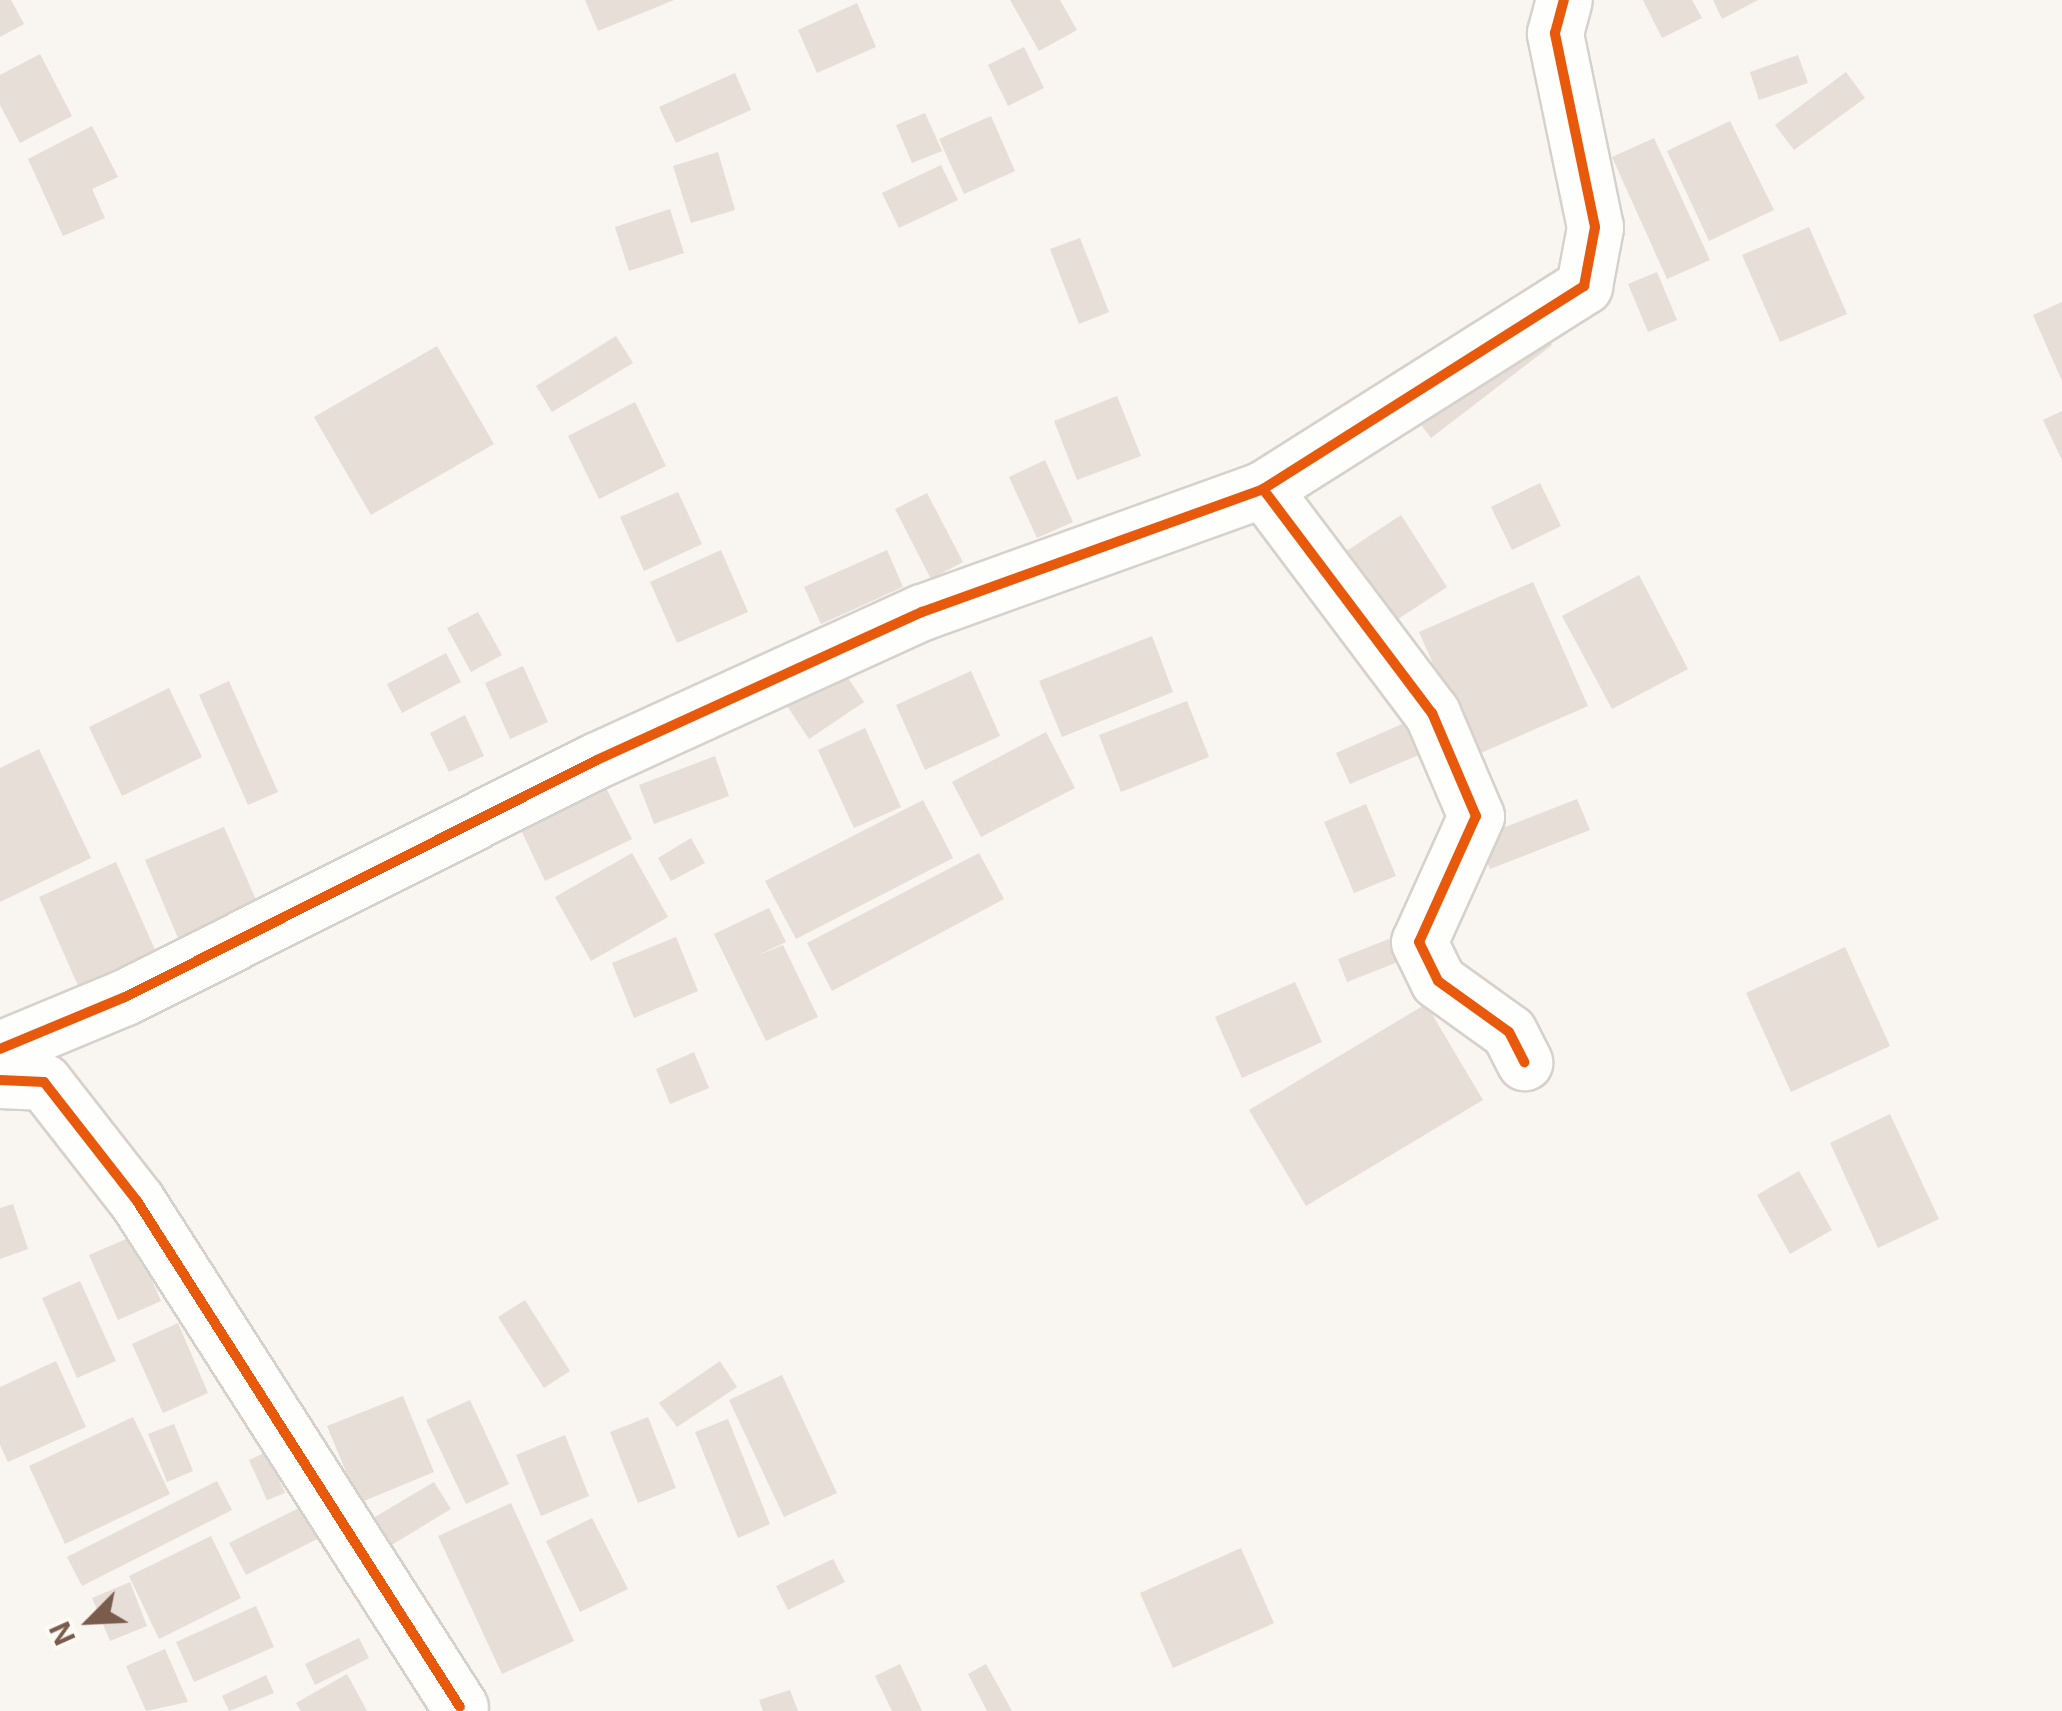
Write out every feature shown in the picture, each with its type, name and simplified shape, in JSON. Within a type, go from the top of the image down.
[{"type":"street","points":[[0,1049],[125,997],[598,760],[922,612],[1262,489],[1584,286],[1595,227],[1555,33],[1564,0]]},
{"type":"street","points":[[1262,489],[1432,713],[1476,816],[1419,942],[1438,981],[1509,1032],[1524,1062]]},
{"type":"street","points":[[0,1080],[44,1082],[138,1201],[460,1707]]},
{"type":"building","points":[[0,0],[11,0],[24,24],[0,37]]},
{"type":"building","points":[[585,0],[674,0],[598,31]]},
{"type":"building","points":[[1010,0],[1060,0],[1077,30],[1039,51]]},
{"type":"building","points":[[1643,0],[1692,0],[1702,18],[1662,38]]},
{"type":"building","points":[[1713,0],[1758,0],[1722,19]]},
{"type":"building","points":[[857,3],[876,47],[817,73],[798,30]]},
{"type":"building","points":[[1024,47],[1044,88],[1008,106],[988,65]]},
{"type":"building","points":[[40,54],[72,116],[20,143],[0,105],[0,75]]},
{"type":"building","points":[[1798,55],[1808,83],[1759,100],[1750,72]]},
{"type":"building","points":[[1846,72],[1865,98],[1794,150],[1775,125]]},
{"type":"building","points":[[735,73],[751,110],[676,143],[659,107]]},
{"type":"building","points":[[925,113],[942,151],[912,163],[896,125]]},
{"type":"building","points":[[991,116],[1015,171],[964,194],[939,139]]},
{"type":"building","points":[[1730,121],[1774,210],[1709,241],[1667,151]]},
{"type":"building","points":[[92,126],[118,177],[92,189],[105,218],[63,236],[28,159]]},
{"type":"building","points":[[1654,138],[1710,260],[1667,279],[1612,157]]},
{"type":"building","points":[[718,152],[735,210],[691,223],[673,166]]},
{"type":"building","points":[[941,165],[958,200],[899,228],[882,193]]},
{"type":"building","points":[[670,209],[684,253],[629,271],[615,227]]},
{"type":"building","points":[[1809,227],[1847,314],[1780,342],[1742,255]]},
{"type":"building","points":[[1080,238],[1109,312],[1079,324],[1050,249]]},
{"type":"building","points":[[1657,272],[1677,320],[1648,332],[1628,284]]},
{"type":"building","points":[[2062,302],[2062,381],[2033,315]]},
{"type":"building","points":[[1538,326],[1552,345],[1431,438],[1416,418]]},
{"type":"building","points":[[616,336],[633,363],[552,412],[536,386]]},
{"type":"building","points":[[437,346],[494,444],[371,515],[314,417]]},
{"type":"building","points":[[1117,396],[1141,456],[1077,480],[1054,421]]},
{"type":"building","points":[[635,402],[666,466],[599,499],[568,436]]},
{"type":"building","points":[[2062,411],[2062,460],[2043,420]]},
{"type":"building","points":[[1045,460],[1073,522],[1037,538],[1009,477]]},
{"type":"building","points":[[1540,483],[1561,526],[1512,550],[1491,507]]},
{"type":"building","points":[[678,492],[702,544],[644,571],[620,517]]},
{"type":"building","points":[[927,493],[963,562],[931,579],[895,509]]},
{"type":"building","points":[[1401,515],[1447,587],[1392,623],[1345,552]]},
{"type":"building","points":[[721,550],[748,612],[677,643],[650,582]]},
{"type":"building","points":[[887,550],[903,587],[821,624],[804,587]]},
{"type":"building","points":[[1639,575],[1688,669],[1612,709],[1562,616]]},
{"type":"building","points":[[1533,582],[1588,706],[1474,756],[1419,632]]},
{"type":"building","points":[[478,612],[502,655],[471,672],[447,628]]},
{"type":"building","points":[[1152,636],[1173,692],[1062,737],[1039,681]]},
{"type":"building","points":[[446,653],[461,682],[402,713],[387,684]]},
{"type":"building","points":[[836,660],[864,702],[809,739],[781,697]]},
{"type":"building","points":[[523,666],[548,722],[510,739],[485,683]]},
{"type":"building","points":[[971,671],[1000,736],[925,770],[896,705]]},
{"type":"building","points":[[229,681],[278,792],[248,805],[199,695]]},
{"type":"building","points":[[169,688],[202,757],[122,796],[89,727]]},
{"type":"building","points":[[1187,701],[1209,757],[1121,792],[1099,735]]},
{"type":"building","points":[[465,715],[484,756],[449,772],[430,733]]},
{"type":"building","points":[[1418,717],[1431,750],[1350,784],[1336,753]]},
{"type":"building","points":[[865,728],[901,807],[854,828],[818,750]]},
{"type":"building","points":[[1046,732],[1075,788],[981,837],[952,782]]},
{"type":"building","points":[[39,749],[91,858],[0,902],[0,768]]},
{"type":"building","points":[[715,756],[729,796],[654,824],[639,785]]},
{"type":"building","points":[[598,772],[632,839],[545,881],[513,813]]},
{"type":"building","points":[[1577,799],[1590,830],[1490,869],[1477,838]]},
{"type":"building","points":[[923,800],[953,858],[796,939],[765,881]]},
{"type":"building","points":[[1366,804],[1396,876],[1354,893],[1324,822]]},
{"type":"building","points":[[224,827],[261,911],[181,945],[145,860]]},
{"type":"building","points":[[691,838],[705,863],[671,881],[658,858]]},
{"type":"building","points":[[632,853],[668,917],[591,961],[555,897]]},
{"type":"building","points":[[979,853],[1004,899],[832,991],[807,943]]},
{"type":"building","points":[[116,862],[164,970],[86,1004],[39,897]]},
{"type":"building","points":[[769,908],[786,942],[754,957],[783,945],[818,1017],[766,1041],[714,934]]},
{"type":"building","points":[[676,937],[698,991],[634,1018],[612,963]]},
{"type":"building","points":[[1394,937],[1403,960],[1347,982],[1338,959]]},
{"type":"building","points":[[1845,947],[1890,1046],[1791,1092],[1746,993]]},
{"type":"building","points":[[1295,982],[1322,1042],[1242,1078],[1215,1017]]},
{"type":"building","points":[[1426,1004],[1483,1100],[1306,1206],[1249,1110]]},
{"type":"building","points":[[694,1052],[709,1088],[670,1104],[656,1069]]},
{"type":"building","points":[[1890,1114],[1939,1219],[1878,1248],[1830,1143]]},
{"type":"building","points":[[1799,1171],[1832,1230],[1790,1254],[1757,1195]]},
{"type":"building","points":[[13,1204],[28,1249],[0,1259],[0,1208]]},
{"type":"building","points":[[133,1236],[161,1301],[118,1320],[89,1255]]},
{"type":"building","points":[[80,1281],[116,1361],[77,1378],[42,1298]]},
{"type":"building","points":[[525,1300],[570,1371],[544,1388],[498,1317]]},
{"type":"building","points":[[178,1323],[208,1393],[163,1413],[132,1344]]},
{"type":"building","points":[[56,1361],[86,1427],[8,1462],[0,1445],[0,1387]]},
{"type":"building","points":[[720,1361],[737,1387],[677,1427],[659,1403]]},
{"type":"building","points":[[782,1375],[837,1493],[784,1517],[729,1400]]},
{"type":"building","points":[[403,1396],[434,1472],[359,1503],[327,1426]]},
{"type":"building","points":[[470,1400],[509,1484],[466,1504],[426,1420]]},
{"type":"building","points":[[133,1417],[170,1494],[65,1544],[29,1466]]},
{"type":"building","points":[[648,1417],[676,1488],[638,1503],[610,1432]]},
{"type":"building","points":[[728,1419],[770,1524],[738,1538],[695,1432]]},
{"type":"building","points":[[174,1424],[193,1471],[167,1482],[148,1434]]},
{"type":"building","points":[[565,1435],[589,1496],[541,1516],[516,1455]]},
{"type":"building","points":[[267,1452],[285,1493],[267,1500],[249,1460]]},
{"type":"building","points":[[217,1481],[232,1510],[82,1586],[67,1557]]},
{"type":"building","points":[[434,1482],[451,1509],[380,1552],[363,1524]]},
{"type":"building","points":[[511,1503],[574,1641],[502,1674],[438,1536]]},
{"type":"building","points":[[307,1504],[323,1536],[246,1575],[229,1543]]},
{"type":"building","points":[[592,1518],[628,1589],[580,1612],[546,1541]]},
{"type":"building","points":[[211,1536],[241,1598],[159,1639],[129,1576]]},
{"type":"building","points":[[1241,1548],[1274,1623],[1173,1668],[1140,1593]]},
{"type":"building","points":[[833,1559],[845,1582],[788,1610],[776,1586]]},
{"type":"building","points":[[130,1582],[147,1626],[110,1641],[92,1598]]},
{"type":"building","points":[[256,1606],[274,1647],[194,1682],[176,1642]]},
{"type":"building","points":[[359,1638],[369,1658],[315,1685],[305,1664]]},
{"type":"building","points":[[165,1649],[188,1702],[146,1711],[126,1666]]},
{"type":"building","points":[[900,1664],[922,1711],[892,1711],[875,1676]]},
{"type":"building","points":[[986,1664],[1012,1711],[987,1711],[968,1674]]},
{"type":"building","points":[[347,1674],[367,1711],[301,1711],[296,1703]]},
{"type":"building","points":[[266,1675],[274,1693],[229,1711],[222,1696]]},
{"type":"building","points":[[790,1690],[798,1711],[763,1711],[759,1700]]},
{"type":"cycle path","points":[[0,1049],[125,997],[597,760],[922,612],[1263,489],[1584,286],[1595,227],[1555,33],[1564,0]]},
{"type":"cycle path","points":[[1263,489],[1432,713],[1476,816],[1419,942],[1438,981],[1509,1032],[1524,1062]]},
{"type":"cycle path","points":[[0,1080],[44,1082],[137,1201],[460,1707]]}]
